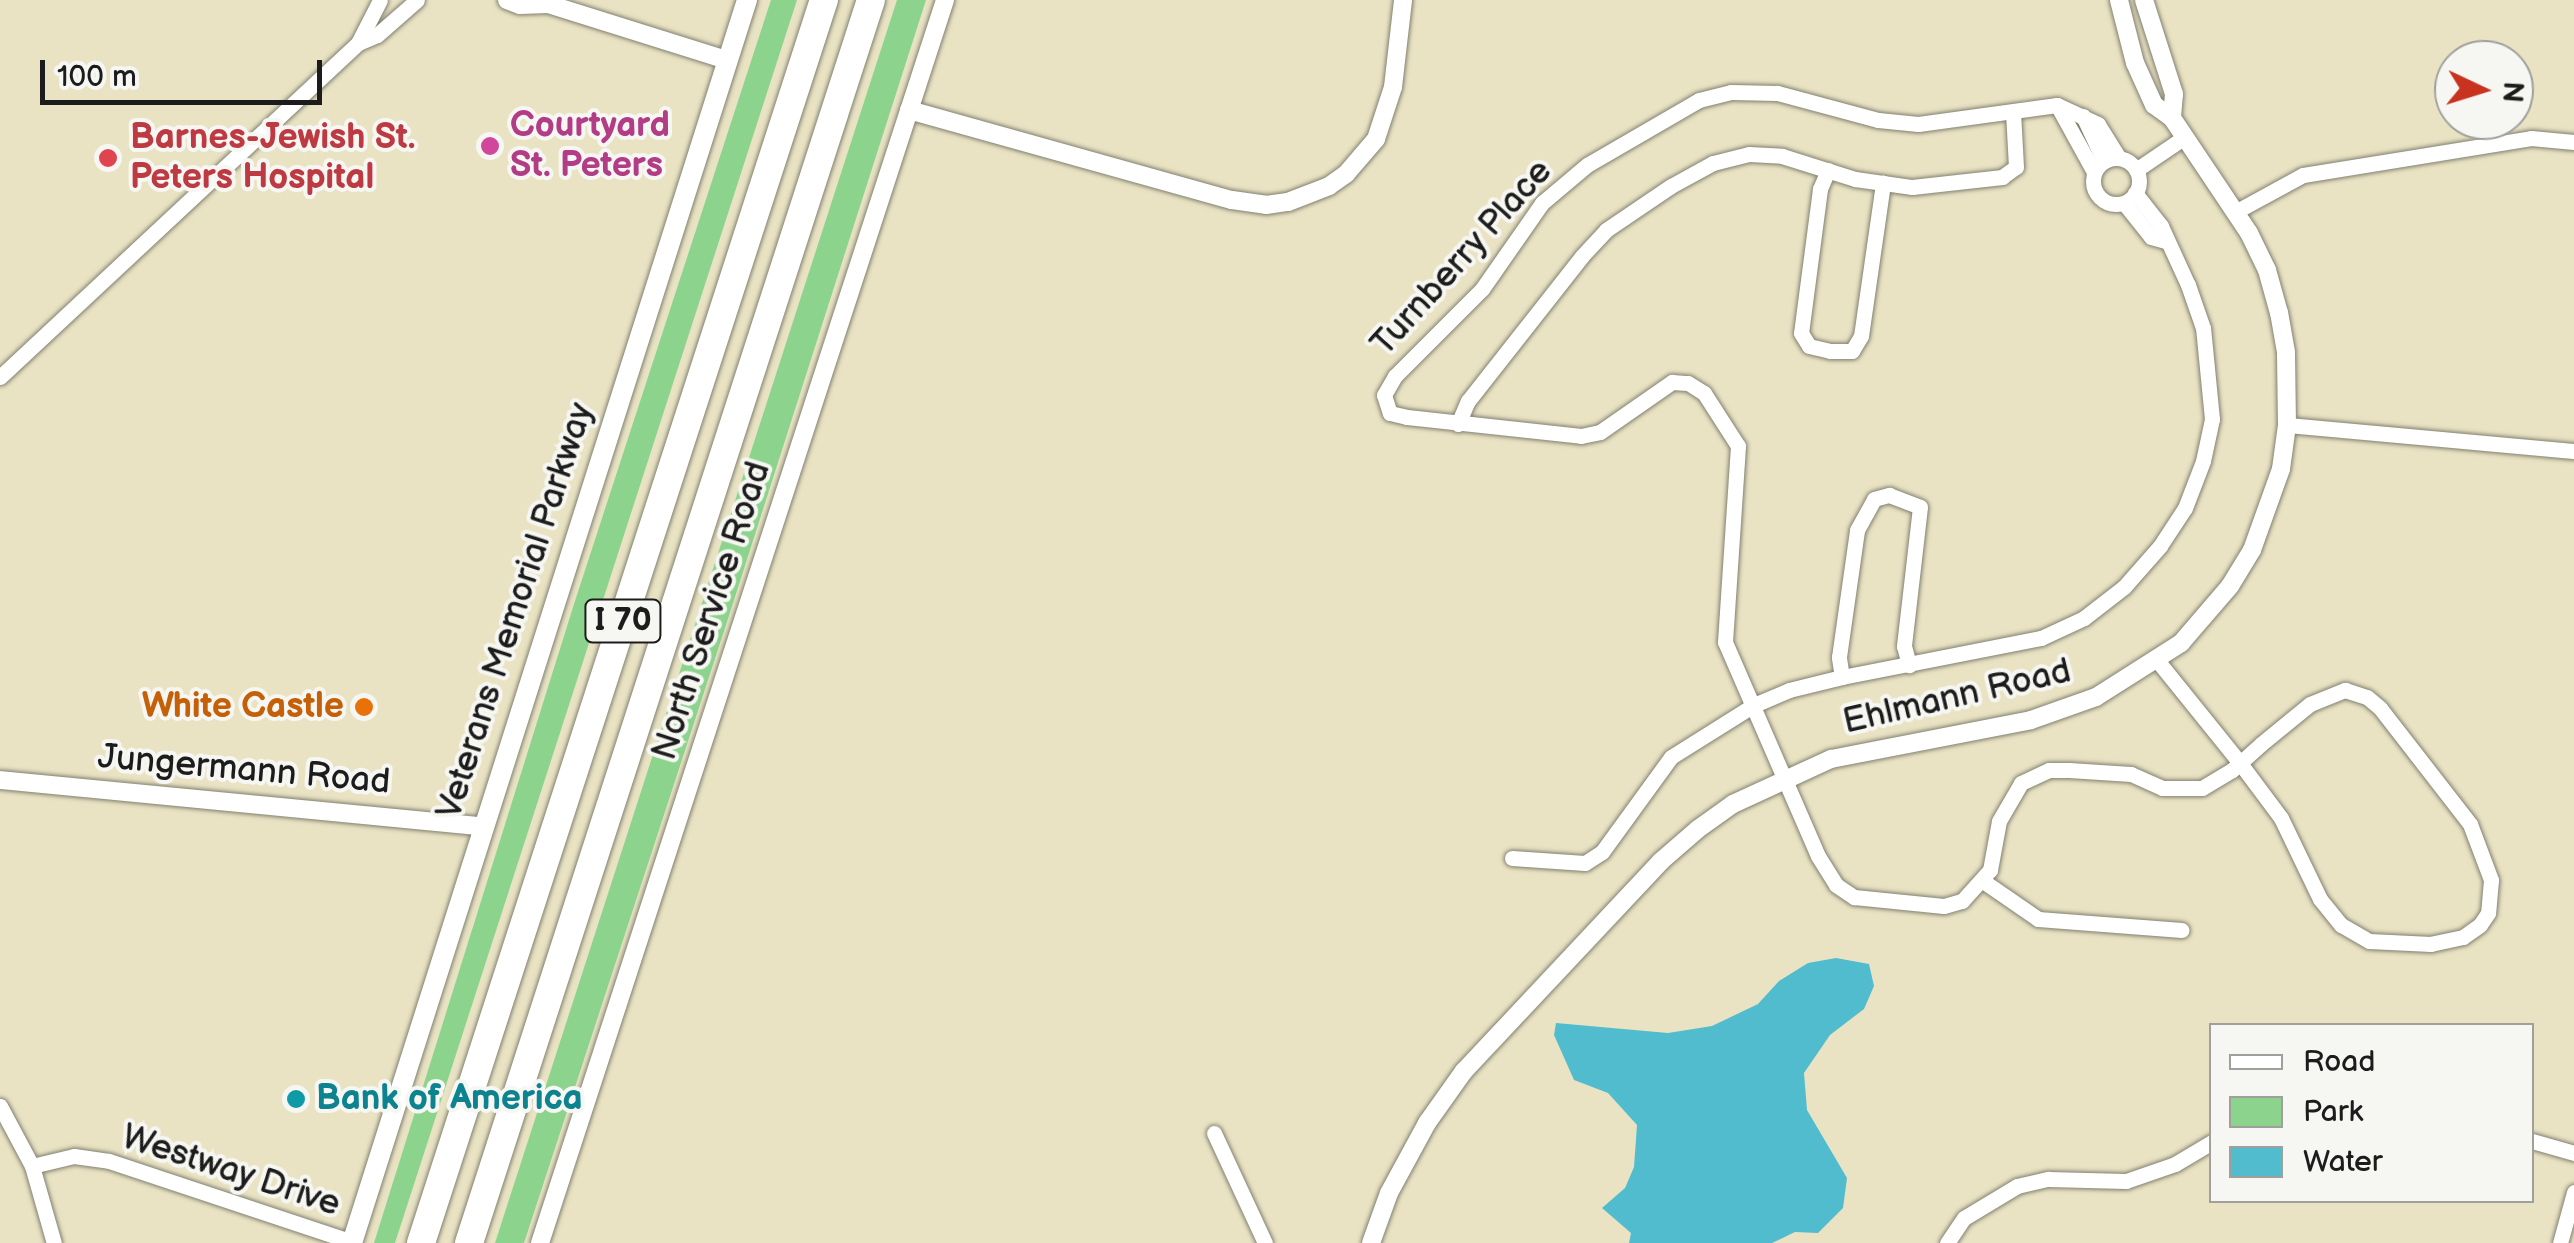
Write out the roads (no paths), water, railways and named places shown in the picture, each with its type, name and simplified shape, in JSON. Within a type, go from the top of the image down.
[{"type":"highway","name":"I 70","points":[[421,1243],[824,0]]},
{"type":"highway","name":"I 70","points":[[469,1243],[871,0]]},
{"type":"main road","name":"Veterans Memorial Parkway","points":[[352,1243],[747,0]]},
{"type":"street","points":[[358,43],[380,0]]},
{"type":"street","points":[[0,377],[358,43],[376,34],[417,0]]},
{"type":"street","points":[[506,0],[520,6],[546,2],[727,60]]},
{"type":"street","name":"North Service Road","points":[[540,1243],[945,0]]},
{"type":"street","points":[[909,110],[1232,200],[1266,205],[1288,202],[1346,174],[1376,139],[1393,88],[1403,0]]},
{"type":"street","name":"Ehlmann Road","points":[[1371,1243],[1388,1193],[1427,1123],[1464,1072],[1660,862],[1734,804],[1784,779],[1873,748],[2064,711],[2158,660],[2206,617],[2252,550],[2281,469],[2287,424],[2286,352],[2279,314],[2267,270],[2235,212],[2172,118],[2154,105],[2135,63],[2119,0]]},
{"type":"street","name":"Ehlmann Road","points":[[2144,0],[2174,94],[2172,118]]},
{"type":"street","name":"Turnberry Place","points":[[1982,881],[1962,901],[1944,906],[1854,897],[1836,885],[1818,856],[1754,705],[1732,666],[1723,622],[1738,446],[1704,393],[1688,383],[1672,382],[1600,432],[1581,436],[1458,424],[1390,412],[1384,395],[1395,376],[1482,289],[1542,203],[1587,165],[1643,129],[1699,100],[1731,92],[1777,92],[1878,120],[1918,124],[2058,104]]},
{"type":"street","points":[[1512,858],[1585,863],[1602,852],[1671,757],[1754,705],[1790,690],[1842,677],[2040,638],[2084,618],[2124,587],[2160,546],[2185,508],[2203,461],[2212,419],[2210,372],[2188,285],[2165,241],[2162,226],[2130,198],[2102,199],[2094,186],[2106,164],[2098,124],[2058,104]]},
{"type":"street","points":[[2058,104],[2106,164],[2136,170]]},
{"type":"street","points":[[1458,424],[1468,401],[1606,230],[1713,162],[1749,154],[1782,156],[1883,182],[1925,186],[2002,177],[2016,167],[2013,112]]},
{"type":"street","points":[[2130,198],[2136,170],[2183,138]]},
{"type":"street","points":[[2235,212],[2303,175],[2531,138],[2574,142]]},
{"type":"street","points":[[1828,170],[1820,189],[1801,333],[1809,346],[1830,351],[1852,350],[1860,336],[1883,182]]},
{"type":"street","points":[[2287,424],[2574,452]]},
{"type":"street","points":[[1842,677],[1839,657],[1857,530],[1874,499],[1889,495],[1920,507],[1904,646],[1909,665]]},
{"type":"street","points":[[2158,660],[2240,762],[2282,818],[2329,913],[2353,934],[2369,941],[2448,942],[2472,932],[2488,913],[2491,880],[2470,824],[2367,698],[2344,690],[2326,695],[2240,762],[2215,782],[2182,790],[2162,788],[2131,774],[2059,770],[2021,783],[2004,806],[1995,856],[1982,881],[2038,919],[2182,930]]},
{"type":"street","name":"Jungermann Road","points":[[0,780],[482,826]]},
{"type":"street","points":[[0,1106],[32,1166],[54,1243]]},
{"type":"street","points":[[1214,1133],[1265,1243]]},
{"type":"street","points":[[2534,1142],[2574,1153]]},
{"type":"street","points":[[1947,1243],[1964,1218],[2017,1186],[2048,1179],[2126,1181],[2175,1164],[2209,1144]]},
{"type":"street","name":"Westway Drive","points":[[32,1166],[74,1156],[109,1162],[352,1243]]},
{"type":"street","points":[[2560,1243],[2574,1192]]},
{"type":"water","points":[[1836,958],[1869,964],[1874,986],[1864,1009],[1830,1035],[1804,1073],[1807,1110],[1847,1178],[1843,1208],[1818,1233],[1795,1232],[1772,1243],[1629,1243],[1631,1233],[1602,1208],[1625,1188],[1634,1167],[1637,1125],[1608,1093],[1574,1080],[1554,1035],[1556,1023],[1668,1033],[1712,1026],[1758,1004],[1779,981],[1808,963]]},
{"type":"place","name":"Courtyard St. Peters","points":[[490,146]]},
{"type":"place","name":"Barnes-Jewish St. Peters Hospital","points":[[108,158]]},
{"type":"place","name":"White Castle","points":[[364,707]]},
{"type":"place","name":"Bank of America","points":[[296,1099]]}]
